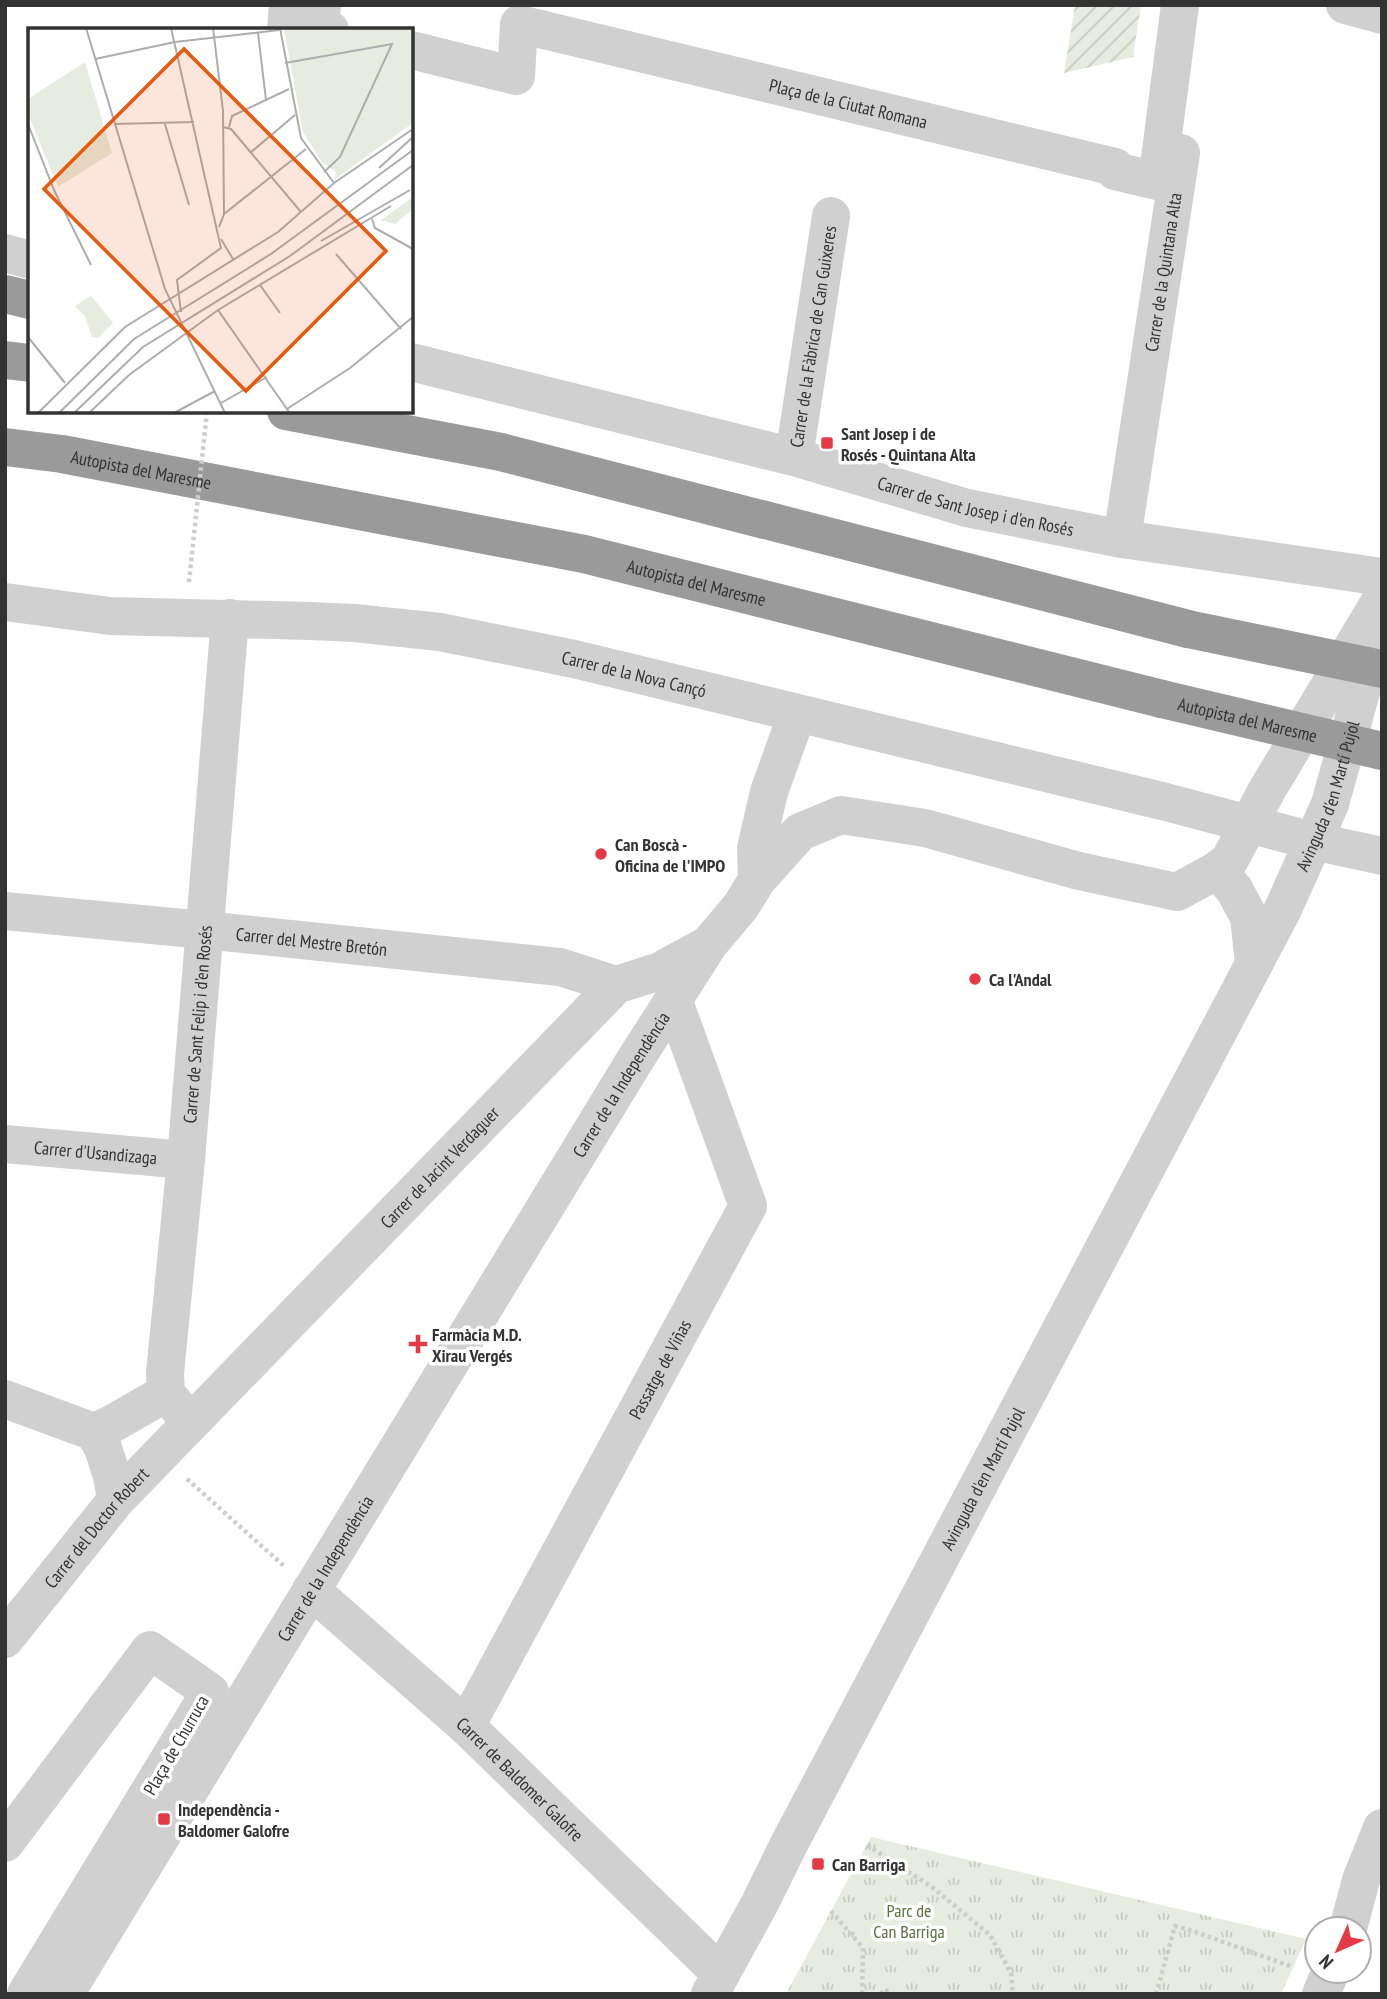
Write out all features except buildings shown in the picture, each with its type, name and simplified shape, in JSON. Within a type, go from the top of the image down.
[{"type":"highway","points":[[5,294],[28,300]]},
{"type":"highway","points":[[5,360],[28,363]]},
{"type":"highway","points":[[296,413],[501,452],[1188,629],[1382,669]]},
{"type":"highway","points":[[392,413],[501,452]]},
{"type":"highway","name":"Autopista del Maresme","points":[[5,447],[62,454],[584,554],[1162,699],[1382,751]]},
{"type":"highway","points":[[5,454],[62,454]]},
{"type":"street","points":[[286,28],[288,5]]},
{"type":"street","points":[[322,5],[320,27],[323,28]]},
{"type":"street","name":"Plaça de la Ciutat Romana","points":[[413,50],[516,76],[519,23],[1115,167],[1115,171],[1157,181],[1180,5]]},
{"type":"street","name":"Carrer de la Quintana Alta","points":[[1122,539],[1204,5]]},
{"type":"street","points":[[1345,5],[1382,15]]},
{"type":"street","name":"Carrer de la Fàbrica de Can Guixeres","points":[[794,457],[831,216]]},
{"type":"street","points":[[5,253],[28,259]]},
{"type":"street","name":"Carrer de Sant Josep i d'en Rosés","points":[[413,362],[794,457],[967,508],[1122,539],[1382,578]]},
{"type":"street","name":"Carrer de la Independència","points":[[65,1994],[302,1582],[709,944],[741,906],[757,880],[800,832],[841,815],[925,828],[1079,871],[1177,892],[1229,861],[1382,598]]},
{"type":"street","name":"Carrer de la Nova Cançó","points":[[5,602],[117,617],[354,623],[440,632],[573,659],[1382,856]]},
{"type":"street","name":"Carrer de Sant Felip i d'en Rosés","points":[[166,1393],[164,1373],[186,1160],[229,618]]},
{"type":"street","name":"Avinguda d'en Martí Pujol","points":[[716,1984],[1283,908],[1330,804],[1382,618]]},
{"type":"street","points":[[757,880],[756,848],[769,792],[797,714]]},
{"type":"street","points":[[1214,872],[1219,873],[1234,888],[1249,917],[1254,964]]},
{"type":"street","name":"Carrer del Mestre Bretón","points":[[5,911],[560,967],[616,985]]},
{"type":"street","name":"Carrer de Jacint Verdaguer","points":[[190,1422],[616,985],[660,971],[709,944]]},
{"type":"street","name":"Passatge de Viñas","points":[[466,1726],[748,1206],[673,999]]},
{"type":"street","name":"Carrer d'Usandizaga","points":[[5,1144],[186,1160]]},
{"type":"street","points":[[94,1433],[166,1393],[190,1422]]},
{"type":"street","points":[[5,1399],[94,1433],[103,1448],[116,1500]]},
{"type":"street","name":"Carrer del Doctor Robert","points":[[5,1639],[116,1500],[190,1422]]},
{"type":"street","name":"Carrer de Baldomer Galofre","points":[[302,1582],[466,1726],[716,1984]]},
{"type":"street","name":"Plaça de Churruca","points":[[5,1843],[150,1650],[210,1692],[26,1994]]},
{"type":"street","points":[[1352,1915],[1361,1880],[1382,1828]]},
{"type":"street","points":[[5,1982],[18,1994]]},
{"type":"path","points":[[189,582],[207,413]]},
{"type":"path","points":[[180,1473],[302,1582]]},
{"type":"path","points":[[867,1845],[932,1887],[990,1935],[1011,1973],[1013,1994]]},
{"type":"path","points":[[831,1910],[863,1948],[862,1994]]},
{"type":"path","points":[[1156,1994],[1175,1926],[1294,1967]]},
{"type":"path","points":[[881,1994],[885,1989],[891,1994]]},
{"type":"green space","points":[[1075,5],[1141,5],[1133,57],[1064,73]]},
{"type":"green space","name":"Parc de Can Barriga","points":[[871,1837],[1303,1938],[1303,1946],[1281,1994],[786,1994]]},
{"type":"place","name":"Sant Josep i de Rosés - Quintana Alta","points":[[827,443]]},
{"type":"place","name":"Can Boscà - Oficina de l'IMPO","points":[[601,854]]},
{"type":"place","name":"Ca l'Andal","points":[[975,979]]},
{"type":"place","name":"Farmàcia M.D. Xirau Vergés","points":[[418,1344]]},
{"type":"place","name":"Independència - Baldomer Galofre","points":[[164,1819]]},
{"type":"place","name":"Can Barriga","points":[[818,1864]]}]
